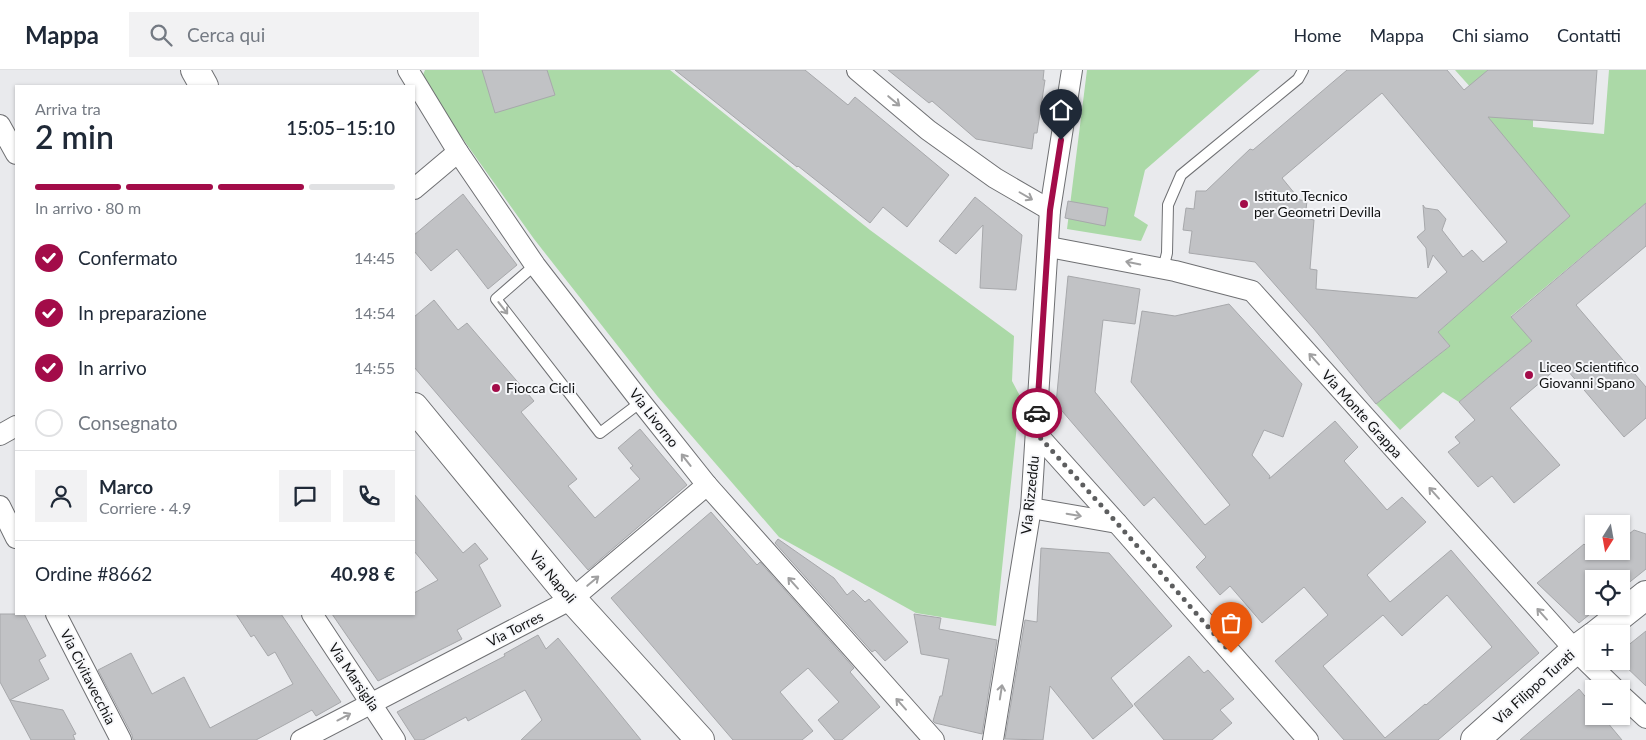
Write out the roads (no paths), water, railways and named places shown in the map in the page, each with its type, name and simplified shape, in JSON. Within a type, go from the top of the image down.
[{"type":"main road","points":[[196,70],[204,85]]},
{"type":"main road","name":"Via Napoli","points":[[415,408],[572,599],[700,740]]},
{"type":"main road","name":"Via Filippo Turati","points":[[1607,625],[1646,595]]},
{"type":"main road","name":"Via Filippo Turati","points":[[1474,740],[1585,643]]},
{"type":"street","name":"Via Livorno","points":[[408,70],[458,152],[535,265],[640,402],[707,486],[934,740]]},
{"type":"street","points":[[856,70],[928,130],[994,178],[1050,210]]},
{"type":"street","name":"Via Rizzeddu","points":[[993,740],[1031,508],[1050,210],[1072,70]]},
{"type":"street","points":[[0,125],[15,152]]},
{"type":"street","points":[[415,188],[458,152]]},
{"type":"street","name":"Via Monte Grappa","points":[[1049,247],[1163,269],[1252,291],[1585,637]]},
{"type":"street","points":[[0,435],[15,427]]},
{"type":"street","points":[[1036,433],[1308,740]]},
{"type":"street","name":"Via Torres","points":[[301,740],[572,599],[707,486]]},
{"type":"street","points":[[0,506],[15,536]]},
{"type":"street","points":[[1031,508],[1117,523]]},
{"type":"street","name":"Via Civitavecchia","points":[[57,615],[121,740]]},
{"type":"street","name":"Via Marsiglia","points":[[313,615],[395,740]]},
{"type":"street","points":[[1630,703],[1646,718]]},
{"type":"lane","points":[[1163,269],[1166,253],[1168,205],[1181,175],[1298,80],[1303,70]]},
{"type":"lane","points":[[535,265],[496,298],[508,314],[600,433],[640,402]]},
{"type":"place","name":"Istituto Tecnico per Geometri Devilla","points":[[1244,204]]},
{"type":"place","name":"Liceo Scientifico Giovanni Spano","points":[[1529,375]]},
{"type":"place","name":"Fiocca Cicli","points":[[496,388]]}]
